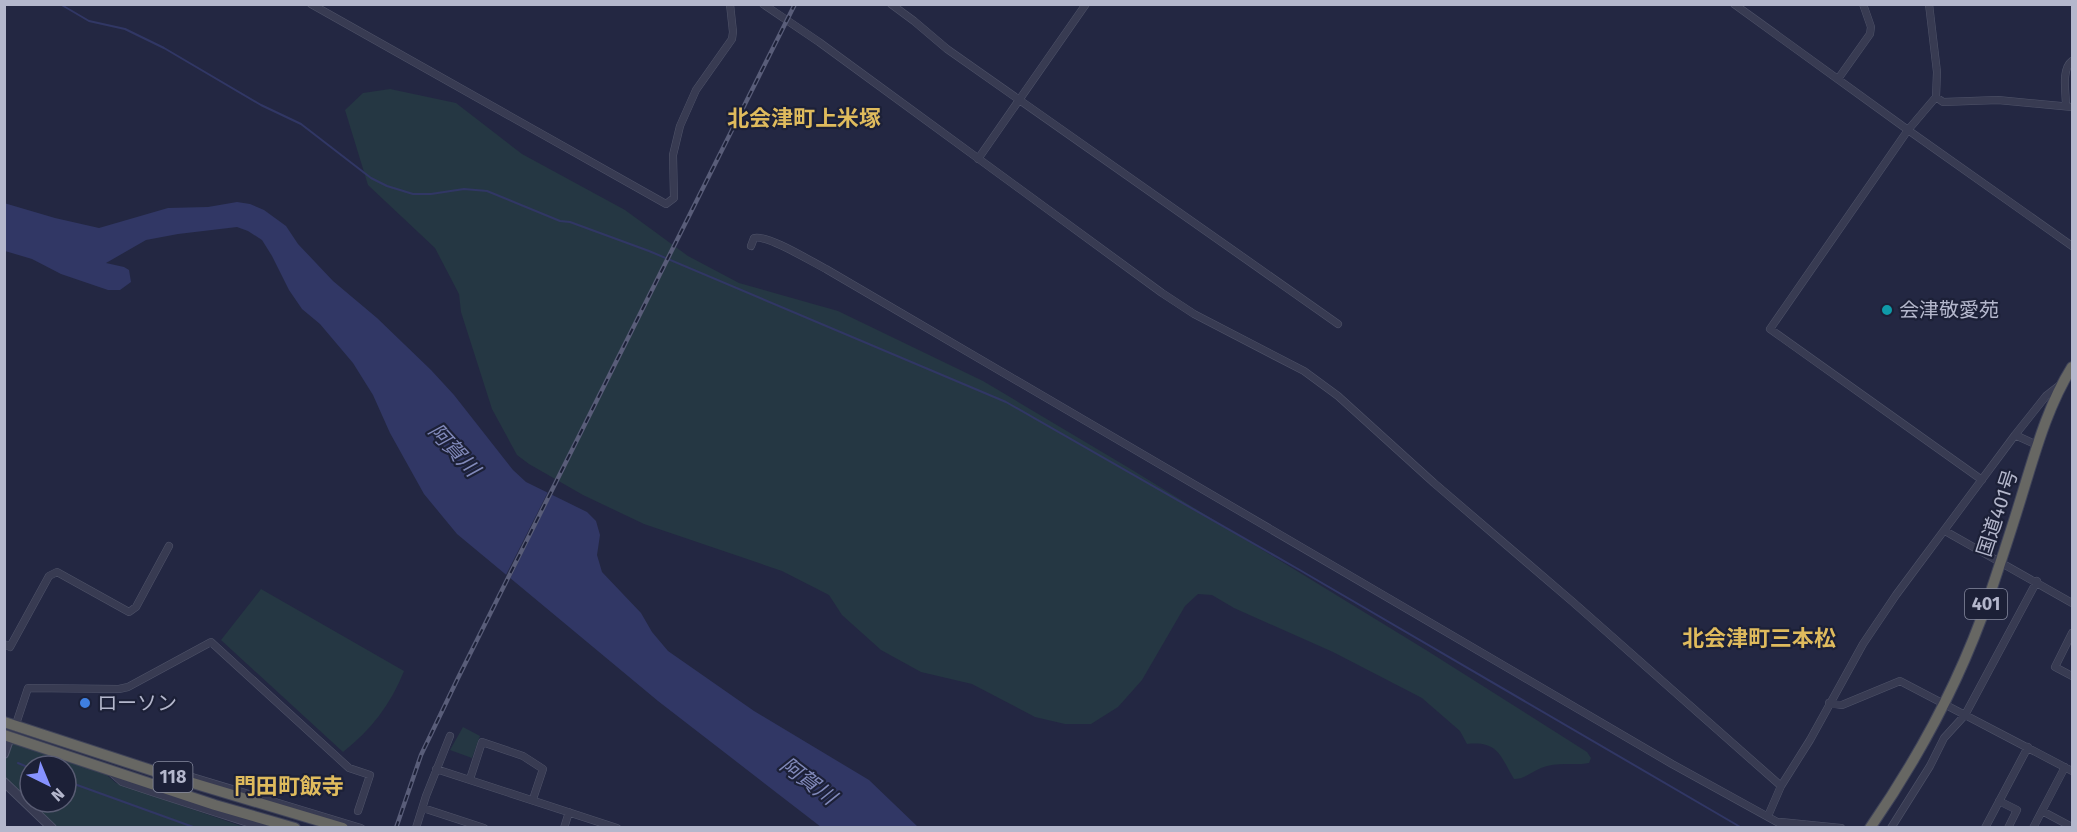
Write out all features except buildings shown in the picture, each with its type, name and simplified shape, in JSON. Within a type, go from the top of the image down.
[{"type":"highway","name":"国道401号","points":[[1870,828],[1912,762],[1944,703],[1974,637],[2037,445],[2062,384],[2073,367]]},
{"type":"highway","name":"118","points":[[10,724],[166,776],[343,828]]},
{"type":"highway","name":"118","points":[[7,736],[215,805],[295,828]]},
{"type":"street","points":[[311,4],[666,204],[674,198],[673,155],[675,142],[687,109],[696,90],[732,39],[734,32],[730,4]]},
{"type":"street","points":[[763,4],[819,42],[1162,293],[1194,314],[1304,371],[1338,396],[1434,483],[1572,601],[1781,786]]},
{"type":"street","points":[[891,4],[947,50],[1338,324]]},
{"type":"street","points":[[978,159],[1086,4]]},
{"type":"street","points":[[1734,4],[2073,246]]},
{"type":"street","points":[[1838,79],[1870,34],[1871,27],[1863,4]]},
{"type":"street","points":[[1929,4],[1938,72],[1936,97],[1908,130],[1770,330],[1982,480]]},
{"type":"street","points":[[1936,97],[1943,102],[1998,100],[2069,107],[2066,72],[2068,64],[2073,61]]},
{"type":"street","points":[[751,246],[754,238],[759,237],[785,247],[826,269],[1642,746],[1788,828]]},
{"type":"street","points":[[1768,816],[1781,786],[1810,740],[1863,644],[1896,595],[2015,435],[2046,396],[2062,384]]},
{"type":"street","points":[[2015,435],[2037,445]]},
{"type":"street","points":[[1945,531],[2073,603]]},
{"type":"street","points":[[4,644],[10,647],[49,576],[57,572],[129,612],[136,607],[169,546]]},
{"type":"street","points":[[1891,828],[1930,766],[1944,738],[1965,715],[2037,581]]},
{"type":"street","points":[[2073,633],[2055,666],[2073,676]]},
{"type":"street","points":[[4,754],[10,724],[28,688],[119,689],[128,687],[211,642],[349,768],[370,775],[358,811]]},
{"type":"street","points":[[1829,703],[1842,705],[1899,681],[2069,769],[2033,828]]},
{"type":"street","points":[[416,828],[450,736]]},
{"type":"street","points":[[470,779],[482,742],[523,756],[543,769],[533,799]]},
{"type":"street","points":[[1985,828],[2028,747]]},
{"type":"street","points":[[86,749],[97,749],[361,828]]},
{"type":"street","points":[[106,769],[122,782],[264,828]]},
{"type":"street","points":[[436,769],[617,828]]},
{"type":"street","points":[[4,782],[52,828]]},
{"type":"street","points":[[1999,801],[2017,810],[2008,828]]},
{"type":"street","points":[[423,808],[480,827]]},
{"type":"street","points":[[2042,811],[2073,827]]},
{"type":"street","points":[[564,828],[570,812]]},
{"type":"street","points":[[1778,822],[1841,828]]},
{"type":"shaded area","points":[[390,89],[456,103],[522,154],[625,210],[688,256],[739,283],[838,311],[983,381],[1426,650],[1587,752],[1591,758],[1589,763],[1547,766],[1525,777],[1514,779],[1497,752],[1486,745],[1467,744],[1460,731],[1422,698],[1333,652],[1234,608],[1212,595],[1198,594],[1185,606],[1142,680],[1118,707],[1091,724],[1065,724],[1035,717],[972,684],[921,672],[881,650],[842,615],[829,595],[782,571],[644,524],[583,495],[517,455],[492,409],[461,312],[459,294],[435,248],[368,185],[345,110],[363,93]]},
{"type":"shaded area","points":[[261,589],[404,671],[379,716],[363,735],[343,752],[221,640]]},
{"type":"shaded area","points":[[463,727],[480,736],[472,758],[450,750]]},
{"type":"shaded area","points":[[12,741],[51,754],[18,754],[18,793],[5,777],[7,756]]},
{"type":"shaded area","points":[[78,763],[102,771],[116,783],[244,827],[54,827],[40,814],[78,814]]},
{"type":"water","name":"阿賀川","points":[[237,202],[264,210],[286,226],[298,244],[333,281],[377,318],[431,370],[454,395],[513,470],[526,482],[587,512],[596,521],[600,535],[597,555],[602,572],[641,613],[652,632],[668,651],[754,711],[869,780],[918,827],[821,827],[658,701],[457,534],[424,494],[390,433],[373,395],[353,363],[320,324],[302,309],[262,240],[248,231],[237,227],[146,240],[106,263],[129,270],[131,282],[120,290],[108,290],[61,274],[32,259],[5,251],[4,203],[99,228],[168,208],[208,207]]},
{"type":"pier","points":[[549,490],[553,492],[509,581],[505,577]]},
{"type":"waterway","points":[[60,4],[89,21],[125,29],[164,48],[261,105],[301,124],[371,178],[387,186],[413,194],[464,189],[487,191],[560,221],[570,222],[649,251],[1006,402],[1742,828]]},
{"type":"waterway","points":[[78,785],[196,828]]},
{"type":"railway","points":[[396,828],[421,755],[458,678],[795,4]]},
{"type":"place","name":"会津敬愛苑","points":[[1887,310]]},
{"type":"place","name":"ローソン","points":[[85,703]]},
{"type":"district","name":"北会津町上米塚","points":[[804,118]]},
{"type":"district","name":"北会津町三本松","points":[[1759,638]]},
{"type":"district","name":"門田町飯寺","points":[[289,786]]}]
